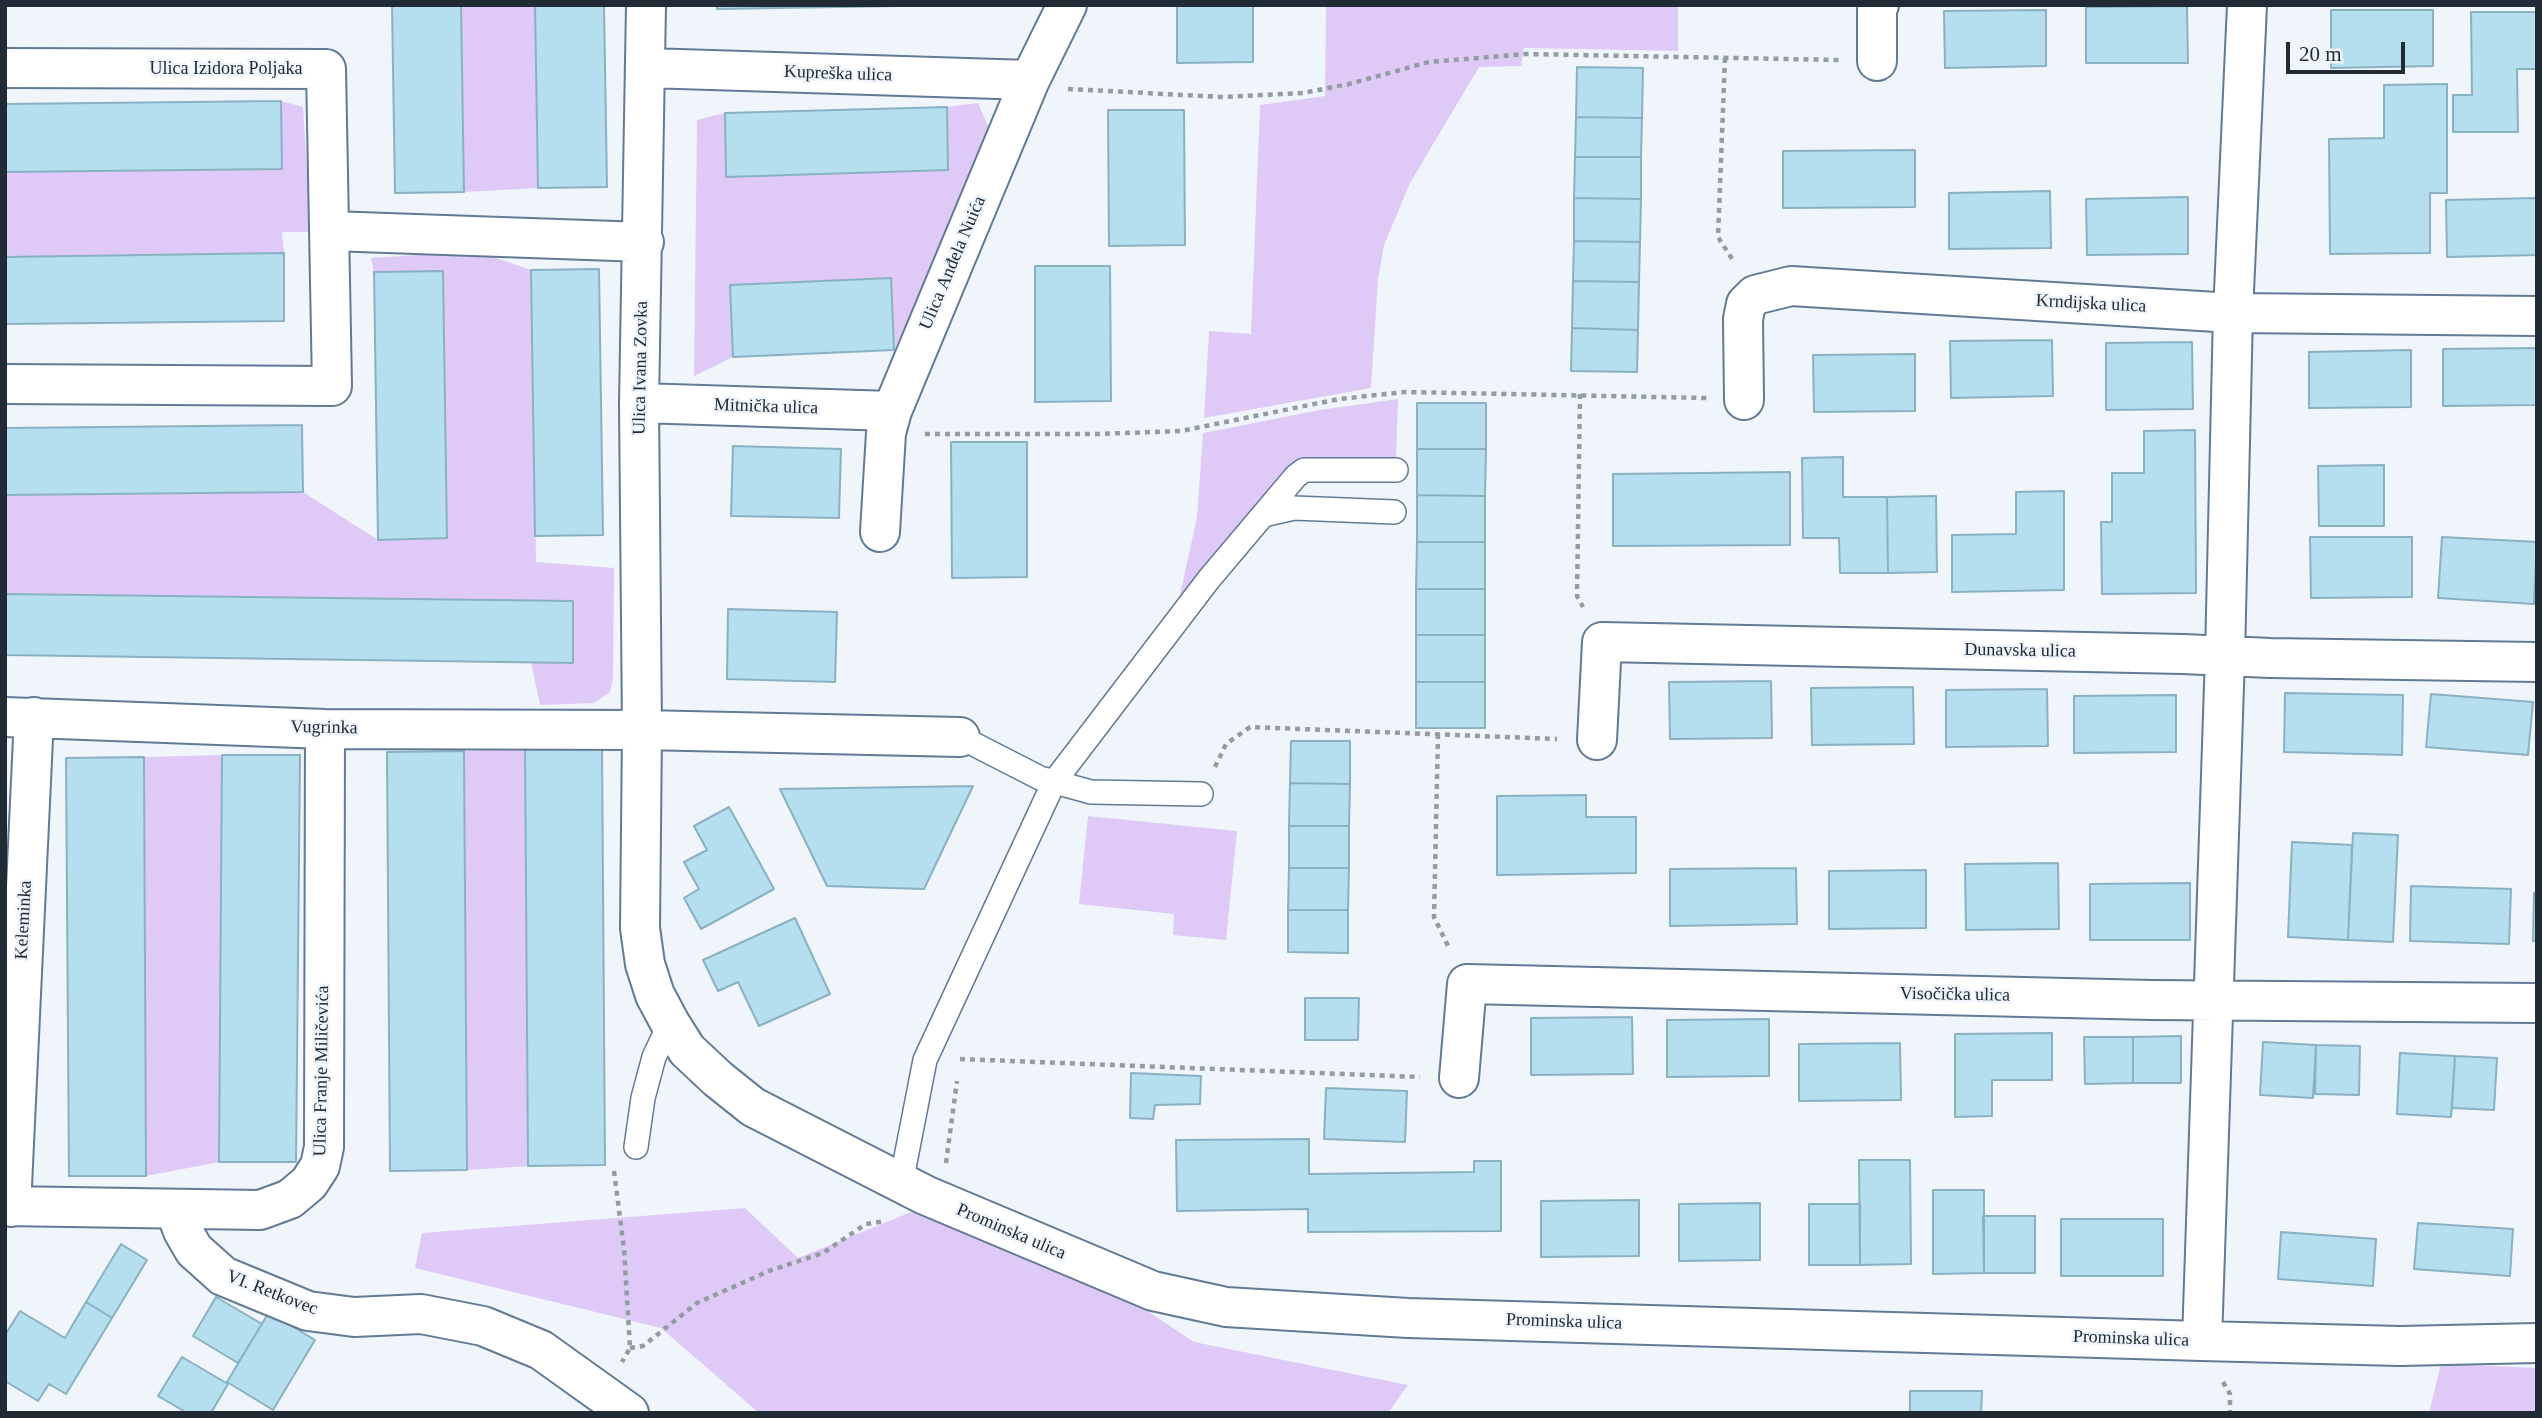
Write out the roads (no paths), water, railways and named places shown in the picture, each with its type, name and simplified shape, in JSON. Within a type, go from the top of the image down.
[{"type":"street","name":"Ulica Ivana Zovka","points":[[646,5],[644,242],[639,403],[642,730],[640,928],[645,964],[655,995],[670,1023]]},
{"type":"street","name":"Ulica Anđela Nuića","points":[[880,532],[889,422],[1030,80],[1067,5]]},
{"type":"street","points":[[1877,61],[1879,5]]},
{"type":"street","points":[[2202,1341],[2225,656],[2233,313],[2246,5]]},
{"type":"street","name":"Ulica Izidora Poljaka","points":[[5,68],[326,69],[332,386],[5,384]]},
{"type":"street","name":"Kupreška ulica","points":[[647,68],[1030,80]]},
{"type":"street","points":[[330,231],[644,242]]},
{"type":"street","name":"Krndijska ulica","points":[[1744,400],[1743,320],[1746,304],[1755,295],[1791,286],[2233,313],[2537,316]]},
{"type":"street","name":"Mitnička ulica","points":[[639,403],[889,422]]},
{"type":"street","name":"Dunavska ulica","points":[[1597,740],[1602,642],[2469,663],[2537,662]]},
{"type":"street","name":"Vugrinka","points":[[19,717],[326,729],[642,730]]},
{"type":"street","name":"Keleminka","points":[[8,1206],[19,717]]},
{"type":"street","name":"Ulica Franje Miličevića","points":[[8,1206],[260,1210],[289,1199],[309,1183],[320,1166],[324,1147],[326,729]]},
{"type":"street","points":[[642,730],[960,737]]},
{"type":"street","name":"Visočička ulica","points":[[1459,1078],[1467,984],[2214,1000],[2537,1003]]},
{"type":"street","name":"Prominska ulica","points":[[670,1023],[688,1050],[753,1107],[901,1183],[940,1202],[1153,1291],[1226,1307],[1408,1318],[2202,1341],[2400,1346],[2537,1343]]},
{"type":"street","name":"VI. Retkovec","points":[[175,1210],[194,1250],[223,1276],[308,1311],[354,1317],[421,1314],[483,1326],[541,1350],[616,1404]]},
{"type":"lane","points":[[901,1183],[925,1060],[1054,782],[1209,579],[1296,475],[1304,470],[1396,470]]},
{"type":"lane","points":[[1263,515],[1294,508],[1394,512]]},
{"type":"lane","points":[[960,737],[1041,778],[1091,792],[1201,794]]},
{"type":"lane","points":[[636,1147],[643,1098],[654,1058],[670,1023]]}]
